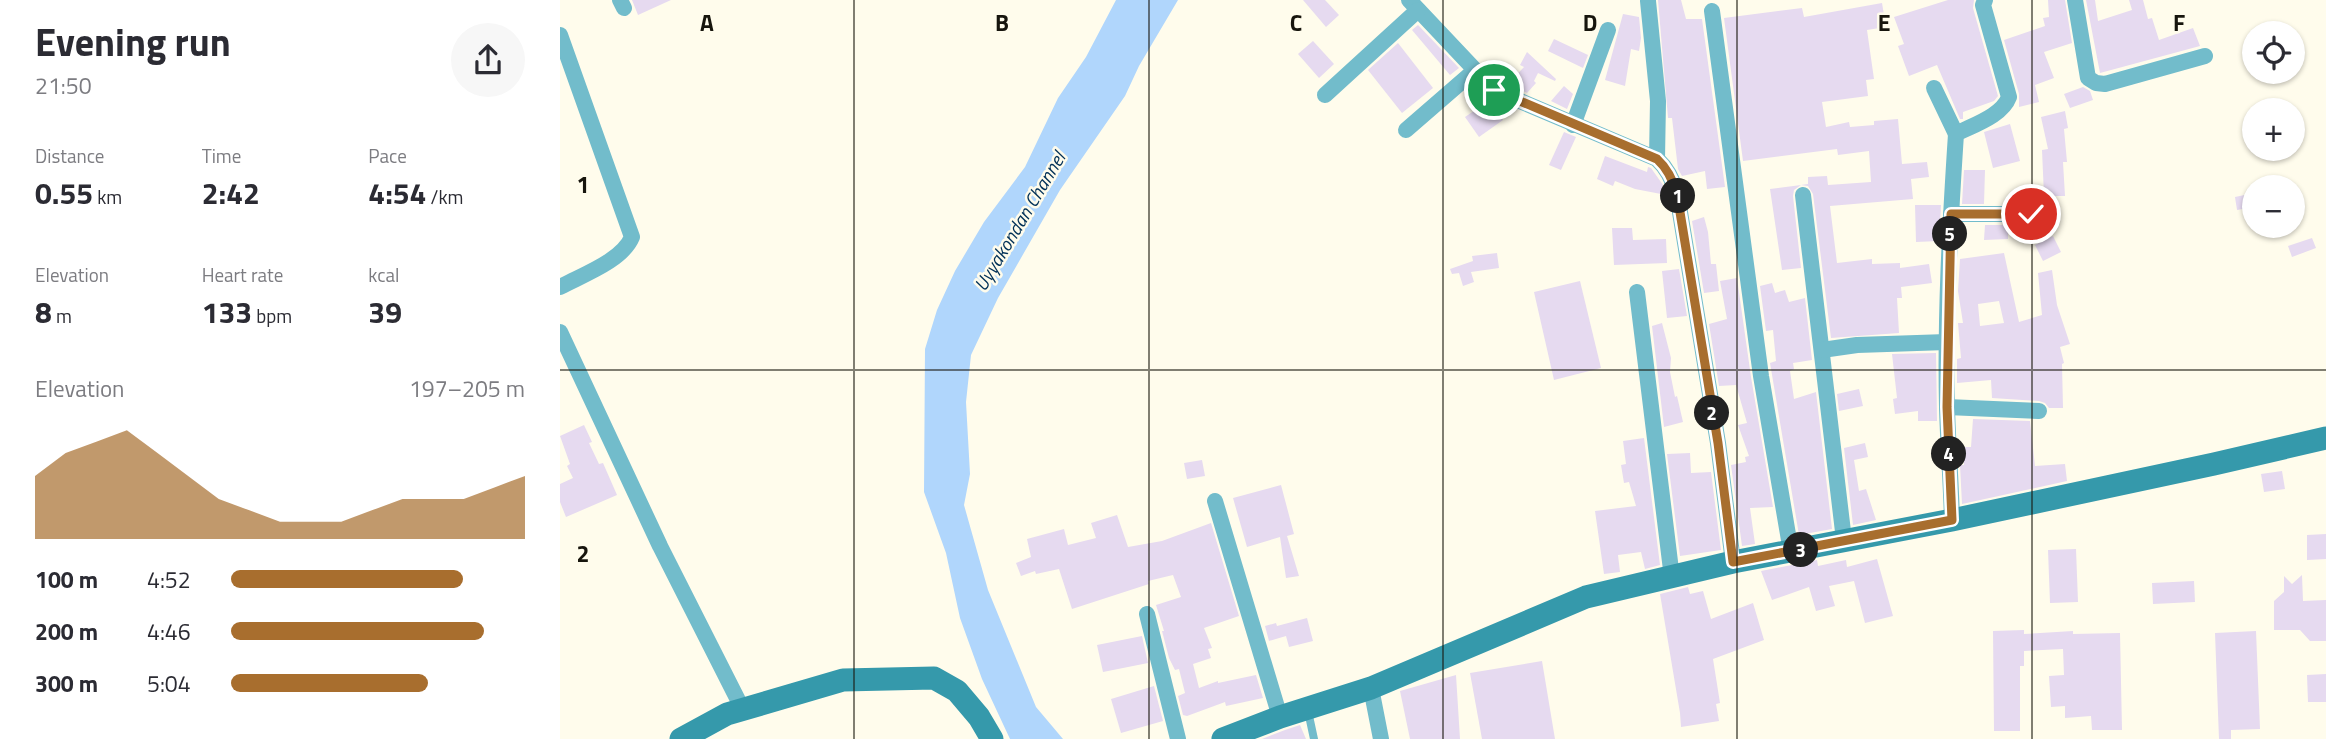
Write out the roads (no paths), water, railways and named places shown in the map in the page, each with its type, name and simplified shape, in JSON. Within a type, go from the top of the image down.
[{"type":"street","points":[[1956,134],[1994,114],[2006,104],[2009,97],[1983,5],[1984,0]]},
{"type":"street","points":[[2075,0],[2088,78],[2096,83],[2105,84],[2205,56]]},
{"type":"street","points":[[1648,1],[1658,101],[1657,159]]},
{"type":"street","points":[[1325,95],[1413,5],[1494,90],[1657,159],[1665,166],[1672,177],[1677,194],[1718,443],[1733,562]]},
{"type":"street","points":[[1712,11],[1761,376],[1791,552]]},
{"type":"street","points":[[1573,125],[1608,30]]},
{"type":"street","points":[[560,35],[632,237],[629,246],[620,255],[560,287]]},
{"type":"street","points":[[1406,130],[1474,71]]},
{"type":"street","points":[[1934,88],[1956,134],[1947,342],[1952,520]]},
{"type":"street","points":[[1803,195],[1844,540]]},
{"type":"street","points":[[1951,214],[2031,214]]},
{"type":"street","points":[[1637,292],[1672,578]]},
{"type":"street","points":[[560,332],[660,547],[743,710]]},
{"type":"street","points":[[1822,350],[1857,345],[1947,342]]},
{"type":"street","points":[[1947,407],[2039,411]]},
{"type":"street","points":[[1223,739],[1280,717],[1371,688],[1586,597],[1733,562],[1952,520],[2326,438]]},
{"type":"street","points":[[1215,501],[1280,717]]},
{"type":"street","points":[[1147,614],[1178,739]]},
{"type":"street","points":[[681,739],[727,714],[843,680],[934,678],[957,691],[979,717],[992,739]]},
{"type":"street","points":[[1371,688],[1381,739]]},
{"type":"lane","points":[[1308,708],[1314,739]]},
{"type":"water","name":"Uyyakondan Channel","points":[[1116,0],[1178,0],[1139,66],[1125,96],[1060,190],[998,298],[971,355],[966,402],[970,474],[964,505],[988,590],[1036,707],[1063,739],[1010,739],[982,679],[960,618],[946,553],[924,492],[925,349],[937,310],[955,271],[984,222],[1025,167],[1058,98],[1086,57]]}]
